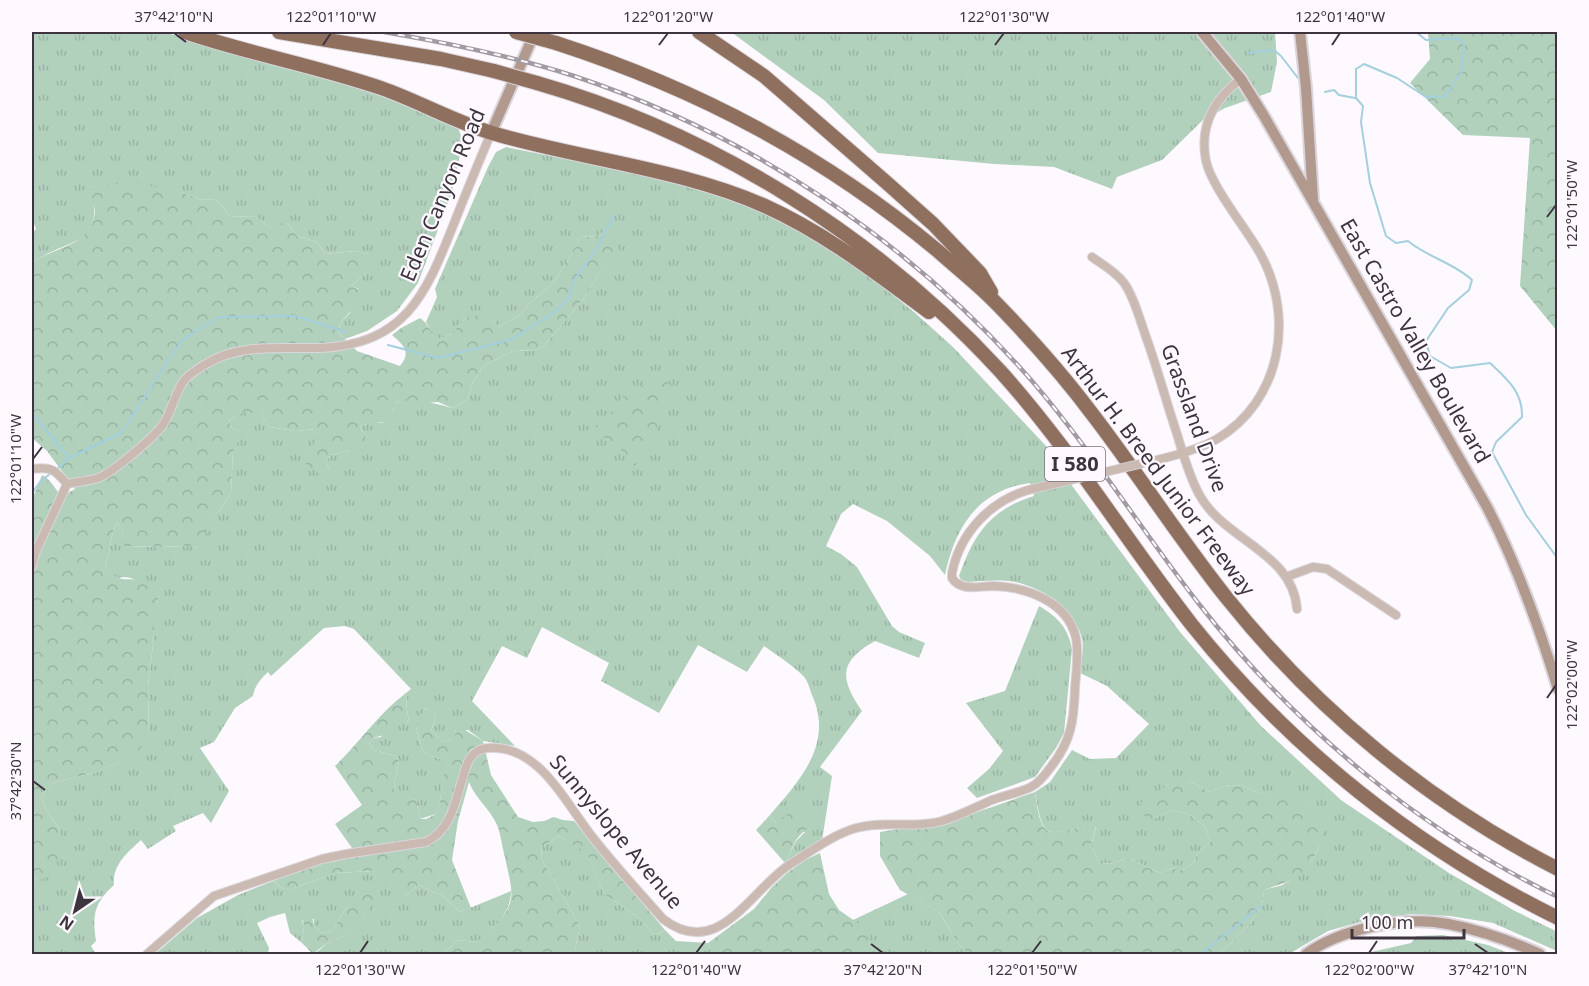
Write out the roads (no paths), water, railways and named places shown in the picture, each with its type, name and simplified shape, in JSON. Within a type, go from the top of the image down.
[{"type":"highway","points":[[185,32],[382,88],[490,133],[704,185],[763,206],[837,245],[977,347]]},
{"type":"highway","name":"I 580","points":[[279,32],[441,59],[494,71],[591,100],[711,152],[775,187],[829,223],[880,260],[924,297],[977,347],[1015,388],[1051,432],[1194,627],[1281,723],[1341,777],[1405,827],[1486,880],[1557,918]]},
{"type":"highway","name":"Arthur H. Breed Junior Freeway","points":[[516,32],[608,60],[684,90],[800,152],[855,187],[896,217],[998,305],[1083,401],[1218,587],[1294,675],[1356,733],[1421,785],[1484,828],[1557,869]]},
{"type":"highway","points":[[699,32],[776,86],[928,220],[980,273],[998,305]]},
{"type":"main road","name":"Eden Canyon Road","points":[[490,133],[535,32]]},
{"type":"main road","name":"East Castro Valley Boulevard","points":[[1202,32],[1241,79],[1487,507],[1502,536],[1538,626],[1557,688]]},
{"type":"main road","points":[[1299,32],[1306,87],[1313,202]]},
{"type":"main road","points":[[1306,954],[1317,946],[1356,931],[1398,923],[1420,922],[1446,923],[1472,929],[1540,954]]},
{"type":"street","name":"Sunnyslope Avenue","points":[[147,954],[214,896],[322,859],[426,842],[434,838],[440,834],[450,819],[471,756],[483,748],[503,748],[538,765],[575,811],[592,837],[663,919],[674,928],[687,933],[699,934],[713,930],[736,915],[779,872],[840,834],[868,826],[941,821],[996,798],[1033,786],[1057,759],[1070,735],[1077,647],[1073,628],[1062,612],[1050,602],[1033,594],[1014,588],[958,585],[952,578],[952,573],[964,542],[982,516],[1008,498],[1032,489],[1183,453],[1220,437],[1246,415],[1265,385],[1273,368],[1280,331],[1280,313],[1271,276],[1261,255],[1213,179],[1206,164],[1204,148],[1204,132],[1211,111],[1221,96],[1241,79]]},
{"type":"street","name":"Eden Canyon Road","points":[[67,484],[100,478],[134,453],[164,425],[184,380],[210,362],[233,353],[349,344],[375,335],[400,320],[419,299],[430,281],[490,133]]},
{"type":"street","name":"Grassland Drive","points":[[1092,257],[1115,274],[1131,296],[1198,493],[1213,515],[1265,554],[1286,577],[1295,592],[1298,609]]},
{"type":"street","points":[[32,469],[51,468],[67,484],[36,551],[32,566]]},
{"type":"street","points":[[1286,577],[1313,567],[1326,568],[1396,615]]},
{"type":"waterway","points":[[1416,32],[1426,40],[1457,38],[1464,43],[1462,71],[1446,96],[1426,97],[1397,78],[1364,64],[1356,69],[1356,98],[1363,106],[1361,122],[1370,183],[1386,236],[1396,243],[1408,241],[1472,280],[1469,290],[1448,308],[1426,341],[1430,356],[1451,368],[1490,363],[1517,393],[1522,408],[1522,417],[1496,442],[1492,452],[1526,515],[1558,559]]},
{"type":"waterway","points":[[1249,53],[1274,50],[1298,78]]},
{"type":"waterway","points":[[1325,92],[1334,90],[1339,95],[1355,98]]},
{"type":"waterway","points":[[388,345],[438,358],[510,340],[555,312],[569,298],[573,282],[598,246],[614,215]]},
{"type":"waterway","points":[[56,470],[69,458],[121,433],[182,340],[219,317],[295,316],[346,332]]},
{"type":"waterway","points":[[32,413],[69,458]]},
{"type":"waterway","points":[[32,493],[51,473]]},
{"type":"waterway","points":[[1201,954],[1261,906]]},
{"type":"railway","points":[[384,32],[456,45],[527,62],[574,76],[639,100],[703,129],[765,162],[824,198],[880,239],[934,283],[985,330],[1032,381],[1097,464],[1199,604],[1236,649],[1318,733],[1408,807],[1456,840],[1558,897]]}]
